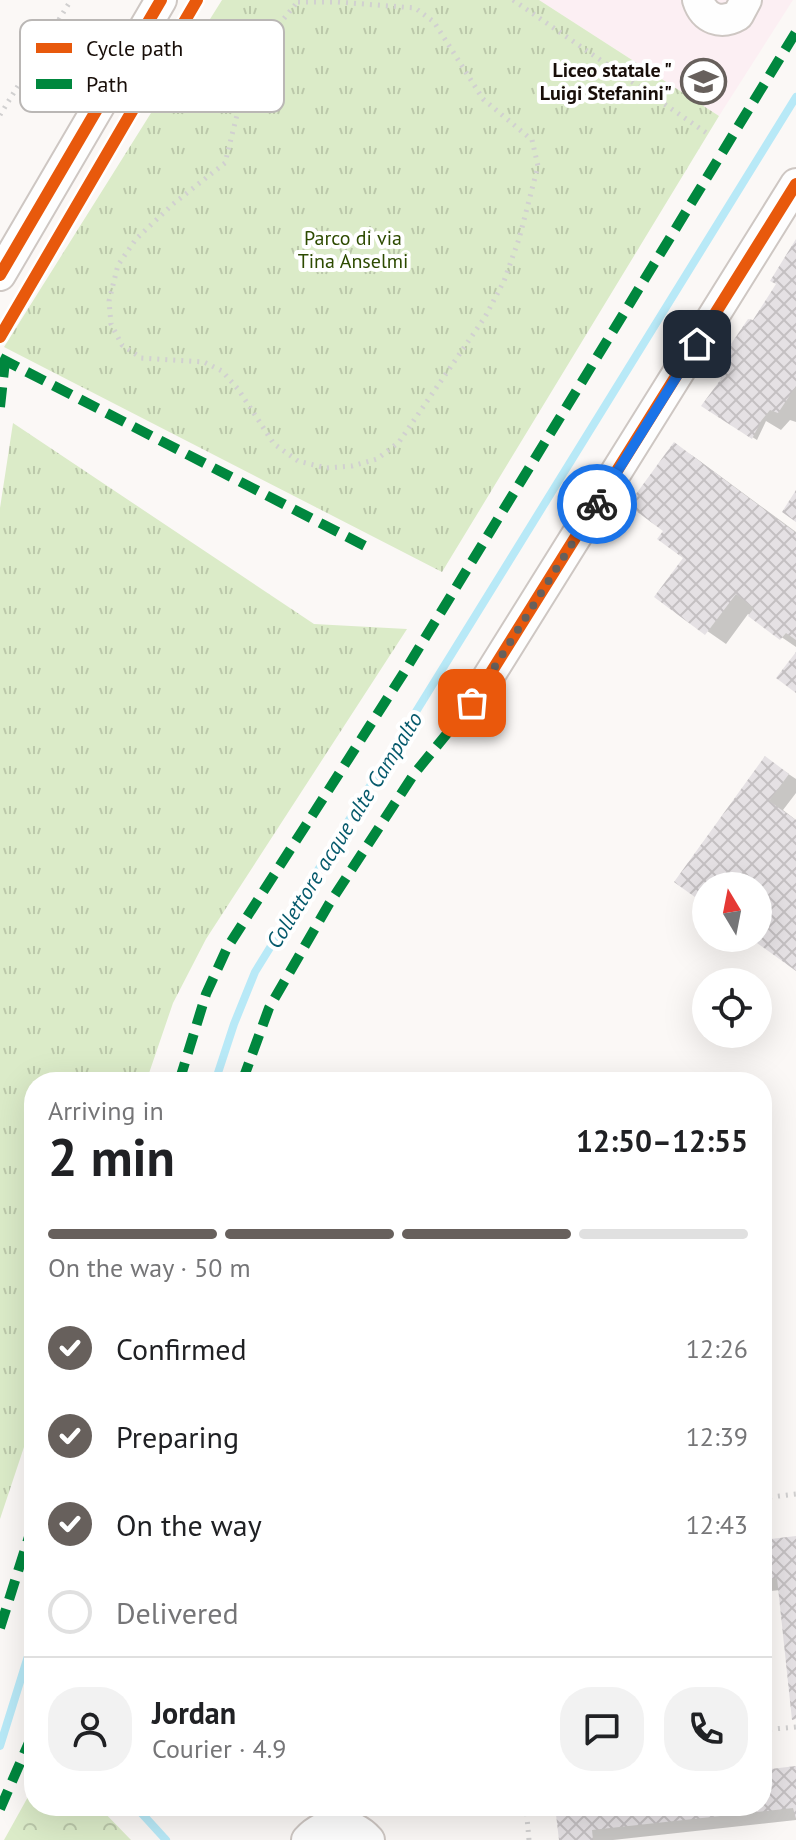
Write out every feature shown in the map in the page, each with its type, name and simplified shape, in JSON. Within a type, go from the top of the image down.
[{"type":"street","points":[[149,20],[161,0]]},
{"type":"street","points":[[698,0],[704,13],[717,20],[732,19],[738,15],[746,0]]},
{"type":"street","points":[[0,275],[95,112]]},
{"type":"street","points":[[472,703],[796,184]]},
{"type":"street","points":[[307,1840],[321,1829],[344,1825],[356,1829],[369,1840]]},
{"type":"path","points":[[59,20],[71,0]]},
{"type":"path","points":[[513,0],[708,134]]},
{"type":"path","points":[[238,112],[225,163],[173,204],[136,239],[118,265],[109,301],[111,324],[122,345],[141,358],[204,362],[222,371],[238,389],[274,444],[298,461],[326,468],[352,466],[377,459],[399,442],[485,317],[504,281],[519,239],[538,166],[532,140],[483,99],[434,22],[415,8],[298,1],[283,20]]},
{"type":"path","points":[[0,115],[20,83]]},
{"type":"path","points":[[772,1497],[796,1494]]},
{"type":"path","points":[[772,1729],[796,1727]]},
{"type":"path","points":[[527,1816],[529,1840]]},
{"type":"shaded area","name":"Liceo statale \" Luigi Stefanini\"","points":[[539,0],[793,0],[719,116]]},
{"type":"green space","name":"Parco di via Tina Anselmi","points":[[222,0],[539,0],[719,116],[442,572],[4,347],[152,112],[284,112],[284,20],[209,20]]},
{"type":"green space","points":[[13,423],[314,624],[407,629],[206,939],[173,1003],[149,1072],[24,1072],[24,1447],[0,1519],[0,508]]},
{"type":"green space","points":[[24,1804],[24,1816],[108,1816],[131,1840],[4,1840]]},
{"type":"building","points":[[796,239],[796,386],[778,413],[770,410],[752,439],[701,406],[721,379],[712,372],[748,319],[753,320],[776,284],[770,281]]},
{"type":"building","points":[[674,442],[796,533],[796,640],[786,633],[780,640],[748,616],[754,608],[736,594],[705,635],[654,597],[683,558],[657,539],[663,531],[628,505]]},
{"type":"building","points":[[796,490],[796,522],[782,512]]},
{"type":"building","points":[[796,652],[796,693],[776,678]]},
{"type":"building","points":[[765,756],[789,774],[769,801],[796,820],[796,971],[770,952],[772,952],[772,872],[692,872],[692,895],[674,882]]},
{"type":"building","points":[[796,1536],[796,1719],[792,1720],[777,1578],[772,1579],[772,1539]]},
{"type":"building","points":[[796,1766],[796,1819],[793,1808],[772,1810],[772,1769]]},
{"type":"building","points":[[556,1816],[720,1816],[592,1830],[593,1840],[559,1840]]},
{"type":"waterway","name":"Collettore acque alte Campalto","points":[[218,1072],[255,972],[796,97]]},
{"type":"waterway","name":"Collettore acque alte Campalto","points":[[0,1746],[24,1669]]},
{"type":"waterway","points":[[144,1816],[166,1840]]},
{"type":"marked path","points":[[182,1072],[206,994],[227,948],[403,674],[796,32]]},
{"type":"marked path","points":[[0,358],[367,547]]},
{"type":"marked path","points":[[0,407],[5,361]]},
{"type":"marked path","points":[[246,1072],[269,1008],[329,904],[414,774],[472,703]]},
{"type":"marked path","points":[[0,1628],[24,1552]]},
{"type":"marked path","points":[[0,1809],[24,1754]]},
{"type":"cycle path","points":[[149,20],[161,0]]},
{"type":"cycle path","points":[[185,20],[197,0]]},
{"type":"cycle path","points":[[0,275],[95,112]]},
{"type":"cycle path","points":[[0,337],[132,112]]},
{"type":"cycle path","points":[[472,703],[796,184]]},
{"type":"way so far","points":[[472,703],[597,504]]},
{"type":"place","name":"Liceo statale \" Luigi Stefanini\"","points":[[703,82]]},
{"type":"route","points":[[597,504],[697,344]]}]
